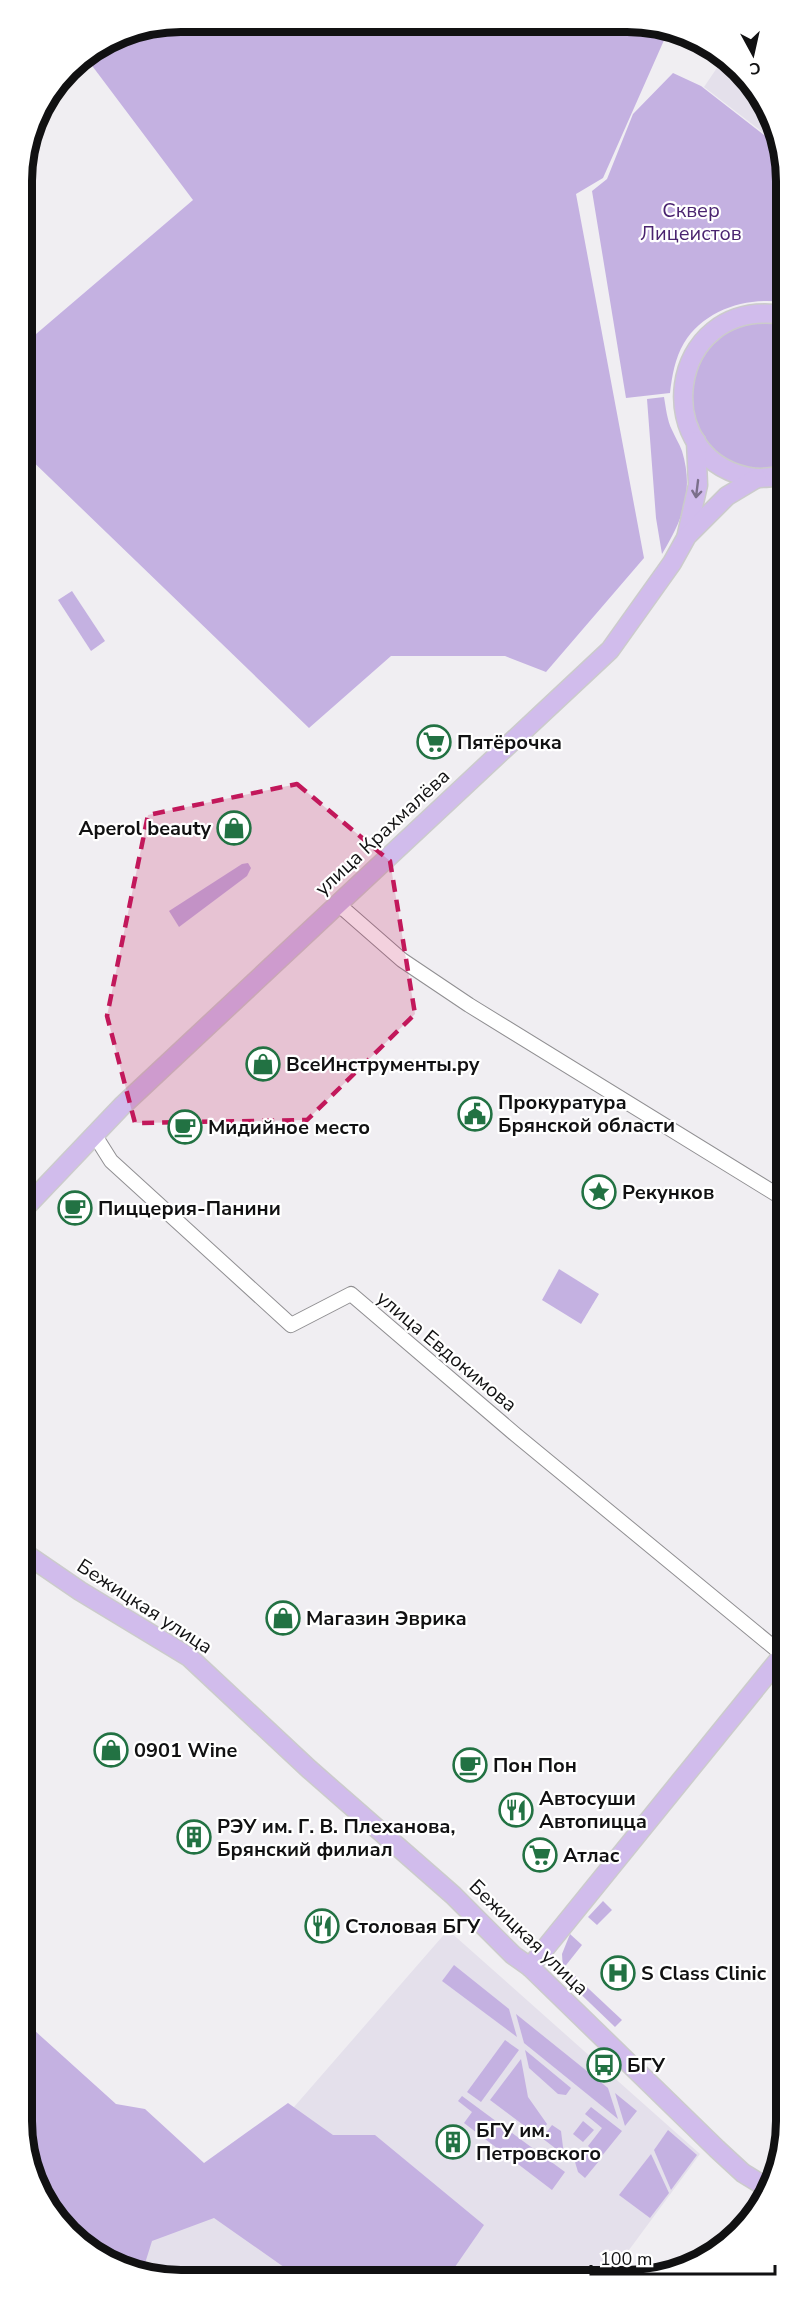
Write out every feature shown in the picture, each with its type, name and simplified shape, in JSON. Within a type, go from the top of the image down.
[{"type":"main road","name":"улица Крахмалёва","points":[[776,314],[744,315],[726,322],[711,333],[688,364],[683,383],[682,402],[686,420],[696,441],[723,467],[757,478],[776,477]]},
{"type":"main road","points":[[687,536],[698,485],[696,441]]},
{"type":"main road","name":"улица Крахмалёва","points":[[32,1200],[94,1134],[232,1002],[610,650],[672,563],[687,536],[727,496],[757,478]]},
{"type":"main road","name":"Бежицкая улица","points":[[32,1558],[80,1591],[189,1657],[309,1769],[453,1895],[717,2149],[743,2172],[761,2184]]},
{"type":"main road","points":[[530,1967],[775,1665]]},
{"type":"street","points":[[338,904],[402,960],[469,1005],[775,1193]]},
{"type":"street","name":"улица Евдокимова","points":[[94,1134],[111,1161],[291,1325],[351,1294],[516,1435],[775,1647]]},
{"type":"highlighted area","points":[[297,784],[390,861],[415,1014],[307,1120],[135,1123],[107,1016],[148,815]]},
{"type":"shaded area","points":[[719,64],[723,67],[723,84],[740,84],[760,114],[769,138],[704,87]]},
{"type":"shaded area","points":[[448,1930],[700,2154],[614,2270],[180,2270],[151,2267],[120,2256],[134,2237],[207,2207]]},
{"type":"green space","points":[[171,32],[627,32],[666,37],[603,178],[576,194],[644,558],[546,672],[505,656],[391,656],[309,728],[32,461],[32,337],[193,200],[90,63],[114,47],[151,34]]},
{"type":"green space","name":"Сквер Лицеистов","points":[[673,73],[701,86],[770,139],[776,180],[776,301],[741,304],[714,314],[692,332],[684,343],[676,361],[670,393],[626,398],[592,191],[607,179],[633,114]]},
{"type":"green space","points":[[757,321],[776,322],[776,467],[760,469],[738,465],[720,454],[706,440],[696,422],[692,402],[693,381],[699,361],[712,342],[727,331]]},
{"type":"green space","points":[[664,397],[669,422],[682,451],[687,479],[681,517],[662,554],[656,518],[647,399]]},
{"type":"green space","points":[[72,591],[105,641],[91,651],[58,600]]},
{"type":"green space","points":[[248,863],[251,868],[247,876],[179,927],[169,911],[242,864]]},
{"type":"green space","points":[[559,1269],[599,1294],[581,1324],[542,1300]]},
{"type":"green space","points":[[603,1901],[612,1910],[597,1925],[588,1917]]},
{"type":"green space","points":[[570,1934],[582,1945],[563,1969],[562,1954]]},
{"type":"green space","points":[[454,1965],[509,2009],[517,2037],[442,1981]]},
{"type":"green space","points":[[574,1975],[622,2020],[615,2027],[567,1981]]},
{"type":"green space","points":[[516,2014],[608,2088],[618,2119],[524,2043]]},
{"type":"green space","points":[[32,2028],[116,2104],[145,2109],[204,2163],[288,2103],[333,2135],[375,2135],[484,2225],[453,2270],[288,2270],[214,2218],[152,2241],[145,2265],[106,2250],[68,2219],[47,2187],[34,2150],[32,2130]]},
{"type":"green space","points":[[505,2040],[519,2050],[481,2102],[467,2092]]},
{"type":"green space","points":[[525,2050],[571,2088],[566,2095],[558,2094],[529,2068]]},
{"type":"green space","points":[[521,2059],[528,2097],[547,2124],[538,2136],[490,2100]]},
{"type":"green space","points":[[615,2093],[637,2111],[625,2126]]},
{"type":"green space","points":[[462,2096],[565,2172],[552,2190],[464,2123],[472,2112],[458,2101]]},
{"type":"green space","points":[[591,2107],[622,2131],[601,2157],[588,2146],[602,2128],[585,2114]]},
{"type":"green space","points":[[583,2121],[594,2130],[583,2142],[573,2134]]},
{"type":"green space","points":[[552,2125],[561,2131],[564,2155],[542,2138]]},
{"type":"green space","points":[[668,2130],[697,2155],[671,2190],[654,2150]]},
{"type":"green space","points":[[584,2150],[599,2161],[585,2178],[578,2172],[575,2162]]},
{"type":"green space","points":[[651,2154],[669,2193],[650,2218],[619,2195]]},
{"type":"place","name":"Пятёрочка","points":[[434,742]]},
{"type":"place","name":"Aperol beauty","points":[[234,828]]},
{"type":"place","name":"ВсеИнструменты.ру","points":[[263,1064]]},
{"type":"place","name":"Прокуратура Брянской области","points":[[475,1114]]},
{"type":"place","name":"Мидийное место","points":[[185,1127]]},
{"type":"place","name":"Рекунков","points":[[599,1192]]},
{"type":"place","name":"Пиццерия-Панини","points":[[75,1208]]},
{"type":"place","name":"Магазин Эврика","points":[[283,1618]]},
{"type":"place","name":"0901 Wine","points":[[111,1750]]},
{"type":"place","name":"Пон Пон","points":[[470,1765]]},
{"type":"place","name":"Автосуши Автопицца","points":[[516,1810]]},
{"type":"place","name":"РЭУ им. Г. В. Плеханова, Брянский филиал","points":[[194,1837]]},
{"type":"place","name":"Атлас","points":[[540,1855]]},
{"type":"place","name":"Столовая БГУ","points":[[322,1926]]},
{"type":"place","name":"S Class Clinic","points":[[618,1973]]},
{"type":"place","name":"БГУ","points":[[604,2065]]},
{"type":"place","name":"БГУ им. Петровского","points":[[453,2142]]}]
